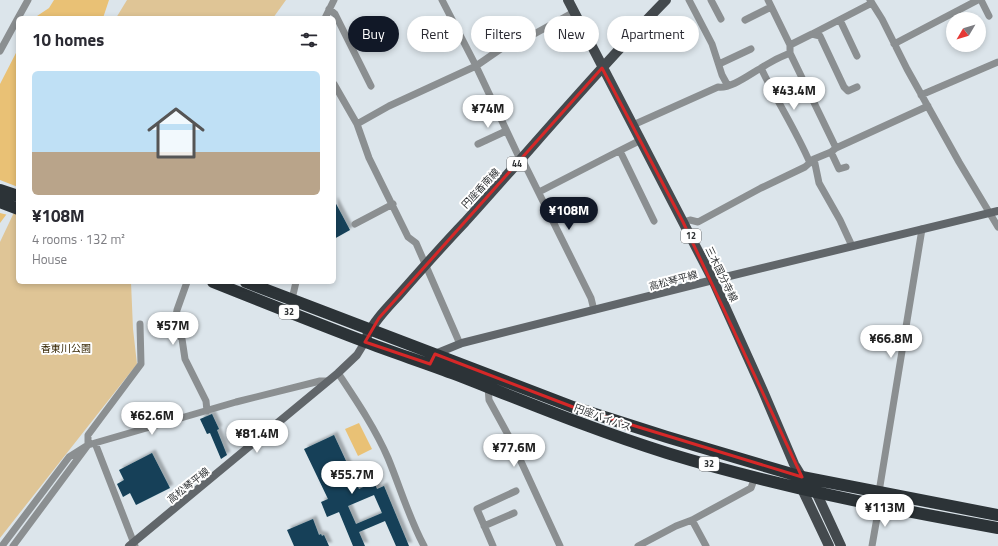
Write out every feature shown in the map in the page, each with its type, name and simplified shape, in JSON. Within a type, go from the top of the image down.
[{"type":"highway","points":[[0,190],[16,195]]},
{"type":"highway","points":[[0,202],[16,208]]},
{"type":"highway","name":"円座バイパス","points":[[218,284],[365,342],[433,359],[802,483],[816,492],[879,506],[998,528]]},
{"type":"highway","name":"円座バイパス","points":[[251,284],[370,329],[488,387],[666,452],[755,477],[879,492],[998,515]]},
{"type":"main road","name":"三木国分寺線","points":[[568,0],[713,280],[763,391],[829,546]]},
{"type":"main road","name":"円座香南線","points":[[365,342],[370,329],[425,265],[522,159],[622,45],[666,0]]},
{"type":"main road","name":"高松琴平線","points":[[433,359],[460,344],[713,280],[998,211]]},
{"type":"main road","name":"高松琴平線","points":[[133,545],[338,373],[357,355],[365,342]]},
{"type":"main road","points":[[816,492],[841,546]]},
{"type":"street","points":[[19,16],[28,0]]},
{"type":"street","points":[[326,16],[334,0]]},
{"type":"street","points":[[442,0],[476,66],[506,131],[539,192],[591,298],[594,310]]},
{"type":"street","points":[[688,0],[712,44],[722,75],[728,86]]},
{"type":"street","points":[[711,0],[721,19]]},
{"type":"street","points":[[960,12],[980,0],[989,16]]},
{"type":"street","points":[[790,45],[840,20],[871,2],[921,95],[998,227]]},
{"type":"street","points":[[745,20],[769,3],[790,45],[790,53],[834,150],[838,169],[846,167]]},
{"type":"street","points":[[330,9],[335,14],[371,86]]},
{"type":"street","points":[[357,124],[389,106],[476,66],[502,48],[574,12]]},
{"type":"street","points":[[840,20],[857,56]]},
{"type":"street","points":[[894,44],[946,20]]},
{"type":"street","points":[[0,51],[16,22]]},
{"type":"street","points":[[812,34],[820,36],[844,87],[848,91],[857,87]]},
{"type":"street","points":[[719,64],[751,49]]},
{"type":"street","points":[[633,125],[718,87],[723,88],[746,78],[761,68],[790,53]]},
{"type":"street","points":[[921,95],[998,62]]},
{"type":"street","points":[[761,68],[773,93],[812,161],[819,183],[840,220],[852,246]]},
{"type":"street","points":[[336,87],[357,124],[369,158],[408,237],[416,243],[460,344]]},
{"type":"street","points":[[684,222],[690,220],[698,222],[761,188],[805,167],[812,161],[928,106]]},
{"type":"street","points":[[478,144],[506,131]]},
{"type":"street","points":[[539,192],[641,140]]},
{"type":"street","points":[[620,151],[654,221]]},
{"type":"street","points":[[355,224],[393,204]]},
{"type":"street","points":[[879,492],[922,229]]},
{"type":"street","points":[[186,284],[177,310],[174,328],[182,339],[185,359],[206,401],[207,411]]},
{"type":"street","points":[[292,299],[296,284]]},
{"type":"street","points":[[133,545],[88,435],[141,364],[140,324]]},
{"type":"street","points":[[338,373],[364,411],[388,457],[417,532],[424,546]]},
{"type":"street","points":[[2,546],[69,457],[91,444],[207,411],[320,381],[328,381]]},
{"type":"street","points":[[488,387],[489,400],[512,442],[560,546]]},
{"type":"street","points":[[13,546],[91,444]]},
{"type":"street","points":[[638,546],[676,526],[692,520],[751,488],[755,477]]},
{"type":"street","points":[[493,546],[477,509],[516,491]]},
{"type":"street","points":[[872,546],[879,506]]},
{"type":"street","points":[[484,526],[514,513]]},
{"type":"street","points":[[692,520],[706,546]]},
{"type":"highlighted area","points":[[602,68],[683,222],[802,477],[573,407],[435,354],[430,364],[365,342],[379,318]]},
{"type":"green space","points":[[127,0],[286,0],[274,16],[117,16]]},
{"type":"green space","name":"香東川公園","points":[[16,208],[16,284],[131,284],[133,329],[137,364],[0,538],[0,242]]},
{"type":"shaded area","points":[[54,0],[109,0],[104,16],[37,16],[49,8]]},
{"type":"shaded area","points":[[16,53],[16,202],[0,223],[0,84]]},
{"type":"shaded area","points":[[359,423],[372,449],[358,456],[345,429]]},
{"type":"pier","points":[[0,180],[16,186],[16,205],[8,215],[0,213]]},
{"type":"building","points":[[336,204],[350,230],[336,238]]},
{"type":"building","points":[[212,414],[219,429],[217,430],[227,455],[221,459],[210,433],[207,434],[200,419]]},
{"type":"building","points":[[334,435],[359,489],[374,482],[377,489],[384,486],[409,546],[396,546],[385,521],[359,532],[365,546],[353,546],[339,512],[327,517],[321,502],[328,499],[304,449]],"holes":[[[374,495],[382,513],[356,524],[348,506]]]},
{"type":"building","points":[[152,453],[170,488],[136,505],[130,493],[123,497],[117,484],[124,480],[119,470]]},
{"type":"building","points":[[313,519],[319,535],[324,535],[329,546],[294,546],[287,530]]}]
